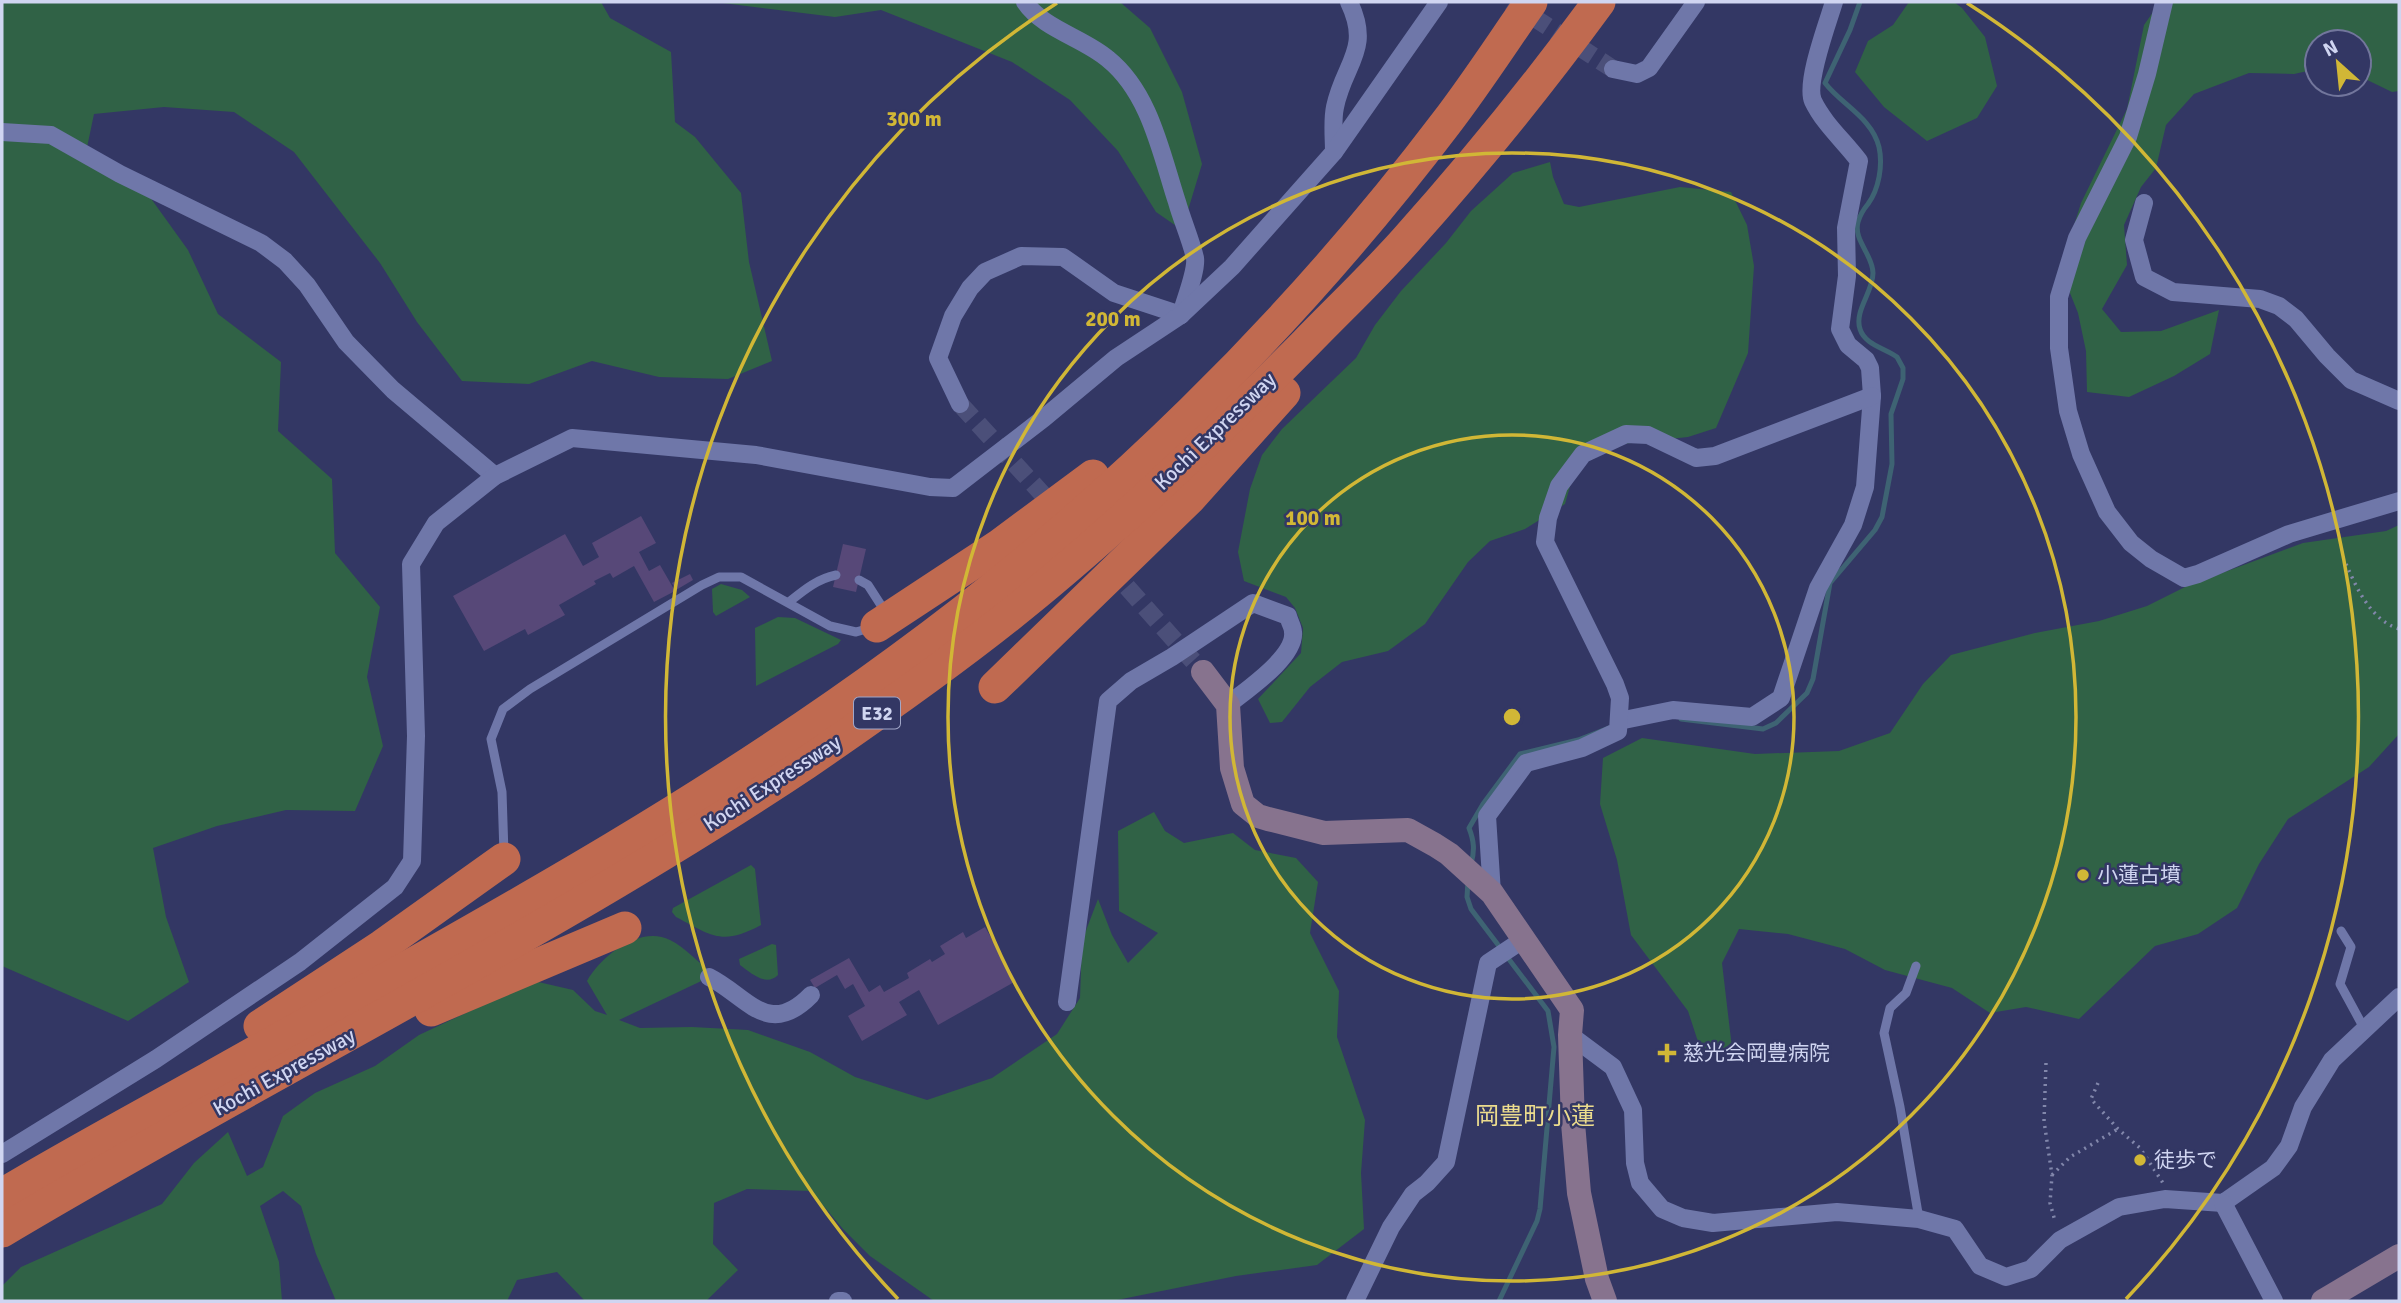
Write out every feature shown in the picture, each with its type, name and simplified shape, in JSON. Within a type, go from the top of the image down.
[{"type":"highway","name":"Kochi Expressway","points":[[2,1231],[41,1189],[568,875],[787,738],[899,661],[1002,581],[1125,473],[1240,365],[1354,238],[1447,121],[1531,2]]},
{"type":"highway","name":"Kochi Expressway","points":[[2,1195],[41,1189],[387,1014],[586,899],[804,764],[917,686],[1021,606],[1134,509],[1260,389],[1404,243],[1494,136],[1599,2]]},
{"type":"highway","points":[[883,622],[1000,545],[1102,469],[1354,238]]},
{"type":"highway","points":[[995,687],[1189,499],[1279,400],[1404,243]]},
{"type":"highway","points":[[41,1189],[504,859]]},
{"type":"highway","points":[[41,1189],[99,1181],[384,1031],[625,928]]},
{"type":"street","points":[[1025,2],[1046,22],[1092,46],[1112,61],[1133,88],[1150,117],[1195,261],[1181,316]]},
{"type":"street","points":[[1334,152],[1335,108],[1359,42],[1355,16],[1349,2]]},
{"type":"street","points":[[2,1154],[156,1059],[300,962],[394,887],[412,861],[416,736],[411,564],[436,523],[495,476],[572,438],[756,455],[885,479],[953,488],[1116,358],[1181,316],[1232,267],[1334,152],[1439,2]]},
{"type":"street","points":[[1613,69],[1637,74],[1649,68],[1696,2]]},
{"type":"street","points":[[1605,1301],[1597,1279],[1579,1193],[1573,1123],[1570,1035],[1572,1010],[1510,948],[1485,887],[1487,816],[1526,763],[1582,748],[1619,725],[1673,710],[1752,717],[1781,698],[1818,588],[1853,525],[1865,487],[1872,396],[1870,368],[1866,360],[1848,345],[1840,329],[1847,276],[1846,228],[1859,161],[1830,127],[1811,98],[1814,65],[1834,2]]},
{"type":"street","points":[[2164,2],[2147,74],[2128,137],[2077,238],[2059,297],[2059,348],[2068,411],[2081,454],[2107,512],[2131,543],[2151,559],[2184,578],[2289,534],[2399,501]]},
{"type":"street","points":[[2,132],[51,135],[120,174],[261,243],[285,261],[307,285],[346,342],[393,390],[495,476]]},
{"type":"street","points":[[2144,203],[2133,240],[2144,277],[2173,292],[2260,299],[2279,306],[2296,319],[2351,380],[2399,401]]},
{"type":"street","points":[[960,404],[938,358],[953,317],[970,288],[985,272],[1021,256],[1063,257],[1114,293],[1181,316]]},
{"type":"street","points":[[1619,725],[1620,698],[1615,684],[1545,542],[1548,518],[1559,486],[1583,454],[1626,434],[1648,435],[1696,458],[1715,456],[1872,396]]},
{"type":"street","points":[[1067,1002],[1108,701],[1131,681],[1253,603],[1288,616],[1294,633],[1288,652],[1262,678],[1228,705]]},
{"type":"street","points":[[1203,672],[1228,705],[1232,768],[1242,804],[1258,816],[1324,832],[1408,830],[1449,854],[1485,887]]},
{"type":"street","points":[[1355,1301],[1391,1227],[1413,1194],[1427,1183],[1446,1161],[1488,963],[1510,948]]},
{"type":"street","points":[[709,977],[752,1008],[766,1014],[786,1013],[801,1005],[810,995]]},
{"type":"street","points":[[1570,1035],[1613,1067],[1633,1110],[1635,1163],[1640,1183],[1662,1209],[1684,1218],[1713,1223],[1837,1212],[1919,1219],[1955,1229],[1980,1266],[2006,1277],[2031,1269],[2060,1240],[2119,1207],[2165,1199],[2223,1203],[2273,1168],[2289,1146],[2303,1107],[2332,1060],[2399,998]]},
{"type":"street","points":[[2223,1203],[2274,1301]]},
{"type":"street","points":[[2323,1301],[2399,1256]]},
{"type":"street","points":[[838,1301],[843,1301]]},
{"type":"lane","points":[[789,602],[810,585],[836,575]]},
{"type":"lane","points":[[504,859],[502,792],[491,739],[503,709],[530,689],[719,577],[741,577],[830,626],[856,632],[883,622],[868,585],[859,580]]},
{"type":"lane","points":[[2342,931],[2351,947],[2340,984],[2365,1030]]},
{"type":"lane","points":[[1916,966],[1906,993],[1890,1008],[1884,1033],[1919,1219]]},
{"type":"path","points":[[2346,564],[2358,591],[2376,615],[2389,626],[2399,629]]},
{"type":"path","points":[[2046,1063],[2044,1121],[2052,1175],[2050,1203],[2060,1240]]},
{"type":"path","points":[[2098,1083],[2091,1099],[2118,1129],[2140,1148],[2164,1185],[2165,1199]]},
{"type":"path","points":[[2052,1175],[2070,1157],[2118,1129]]},
{"type":"green space","points":[[2,2],[601,2],[610,18],[671,52],[675,122],[695,137],[741,193],[749,262],[772,361],[728,379],[659,377],[592,361],[529,384],[462,381],[417,322],[380,263],[294,152],[234,112],[164,107],[94,114],[85,157],[147,193],[188,250],[218,314],[281,362],[278,431],[332,479],[335,553],[380,607],[367,677],[383,746],[355,811],[286,810],[217,826],[153,848],[166,917],[189,982],[128,1021],[2,966]]},
{"type":"green space","points":[[715,2],[1120,2],[1150,28],[1182,92],[1202,164],[1182,230],[1156,212],[1118,151],[1070,100],[1012,62],[881,10],[835,17]]},
{"type":"green space","points":[[1909,2],[1954,2],[1962,8],[1985,37],[1997,86],[1977,118],[1927,141],[1884,107],[1855,72],[1868,41],[1893,25]]},
{"type":"green space","points":[[2160,2],[2399,2],[2399,91],[2392,92],[2373,83],[2373,28],[2303,28],[2303,72],[2249,73],[2194,94],[2166,125],[2156,168],[2141,187],[2124,225],[2127,265],[2102,309],[2121,332],[2161,331],[2219,310],[2210,354],[2174,376],[2129,397],[2087,392],[2086,351],[2078,313],[2066,283],[2067,248],[2081,203],[2127,109],[2144,25]]},
{"type":"green space","points":[[1550,162],[1564,204],[1579,207],[1680,187],[1731,192],[1747,225],[1754,266],[1748,353],[1716,428],[1688,437],[1612,445],[1576,465],[1565,504],[1525,529],[1490,541],[1468,562],[1425,624],[1388,651],[1342,662],[1310,687],[1282,722],[1270,723],[1258,699],[1301,653],[1303,628],[1295,608],[1286,597],[1244,581],[1238,552],[1250,489],[1262,455],[1282,429],[1356,358],[1375,325],[1401,291],[1446,243],[1471,211],[1513,173]]},
{"type":"green space","points":[[2399,525],[2399,734],[2369,767],[2288,819],[2259,864],[2237,908],[2198,934],[2155,946],[2079,1019],[2026,1007],[1990,1013],[1952,988],[1885,970],[1845,949],[1788,934],[1739,929],[1722,963],[1732,1048],[1702,1054],[1688,1011],[1631,935],[1617,860],[1600,804],[1603,758],[1642,738],[1755,754],[1839,751],[1890,733],[1923,684],[1951,655],[2035,633],[2099,621],[2147,606],[2187,586],[2303,543],[2386,531]]},
{"type":"green space","points":[[721,584],[742,590],[750,597],[716,616],[713,612],[712,589]]},
{"type":"green space","points":[[778,617],[795,618],[841,640],[756,686],[755,628]]},
{"type":"green space","points":[[1154,812],[1165,831],[1184,843],[1233,833],[1255,850],[1296,858],[1318,882],[1310,933],[1339,991],[1337,1037],[1365,1120],[1361,1173],[1364,1229],[1317,1265],[1236,1276],[1112,1301],[934,1301],[870,1256],[811,1191],[747,1189],[714,1203],[713,1244],[738,1270],[706,1301],[585,1301],[557,1272],[517,1280],[507,1301],[336,1301],[316,1254],[301,1206],[283,1191],[260,1206],[279,1262],[282,1301],[2,1301],[2,1286],[21,1267],[162,1204],[194,1163],[228,1132],[247,1176],[263,1167],[283,1116],[315,1093],[375,1066],[419,1035],[534,981],[573,990],[595,1011],[607,1015],[587,981],[593,971],[612,953],[634,940],[646,937],[658,936],[676,943],[714,975],[619,1020],[640,1028],[748,1030],[810,1052],[855,1077],[927,1100],[992,1078],[1057,1034],[1080,998],[1082,941],[1098,899],[1112,935],[1128,963],[1158,933],[1119,911],[1118,831]]},
{"type":"green space","points":[[751,865],[755,869],[761,925],[736,935],[717,936],[688,924],[672,912],[673,908]]},
{"type":"green space","points":[[772,944],[776,945],[778,975],[769,980],[759,978],[740,965],[739,959]]},
{"type":"building","points":[[641,516],[656,543],[639,552],[649,571],[660,565],[675,591],[654,602],[634,566],[613,578],[610,573],[559,605],[565,615],[528,635],[525,629],[484,651],[453,596],[565,534],[583,566],[599,557],[592,543]]},
{"type":"building","points":[[843,544],[866,549],[856,592],[833,587]]},
{"type":"building","points":[[690,574],[693,580],[676,590],[672,583]]},
{"type":"building","points":[[985,927],[1016,981],[938,1025],[919,990],[899,1002],[907,1015],[862,1041],[848,1016],[865,1006],[853,984],[845,989],[837,975],[815,988],[810,980],[849,958],[869,992],[880,985],[884,992],[909,978],[907,973],[930,959],[932,962],[945,954],[940,946],[963,932],[966,938]]},
{"type":"waterway","points":[[1681,719],[1763,729],[1776,723],[1807,693],[1813,679],[1830,583],[1875,530],[1882,517],[1892,464],[1891,414],[1903,379],[1903,368],[1897,357],[1871,343],[1860,329],[1859,315],[1873,273],[1857,229],[1877,184],[1880,154],[1870,128],[1825,83],[1860,2]]},
{"type":"waterway","points":[[1471,864],[1473,846],[1469,828],[1520,754],[1578,740],[1609,728]]},
{"type":"waterway","points":[[1468,881],[1467,897],[1471,909],[1548,1011],[1554,1047],[1540,1209],[1537,1221],[1499,1301]]},
{"type":"tunnel","points":[[1510,2],[1613,69]]},
{"type":"tunnel","points":[[960,404],[1057,510]]},
{"type":"tunnel","points":[[1109,567],[1203,672]]},
{"type":"place","name":"小蓮古墳","points":[[2083,875]]},
{"type":"place","name":"慈光会岡豊病院","points":[[1667,1053]]},
{"type":"place","name":"徒歩で","points":[[2140,1160]]},
{"type":"district","name":"岡豊町小蓮","points":[[1535,1116]]}]
